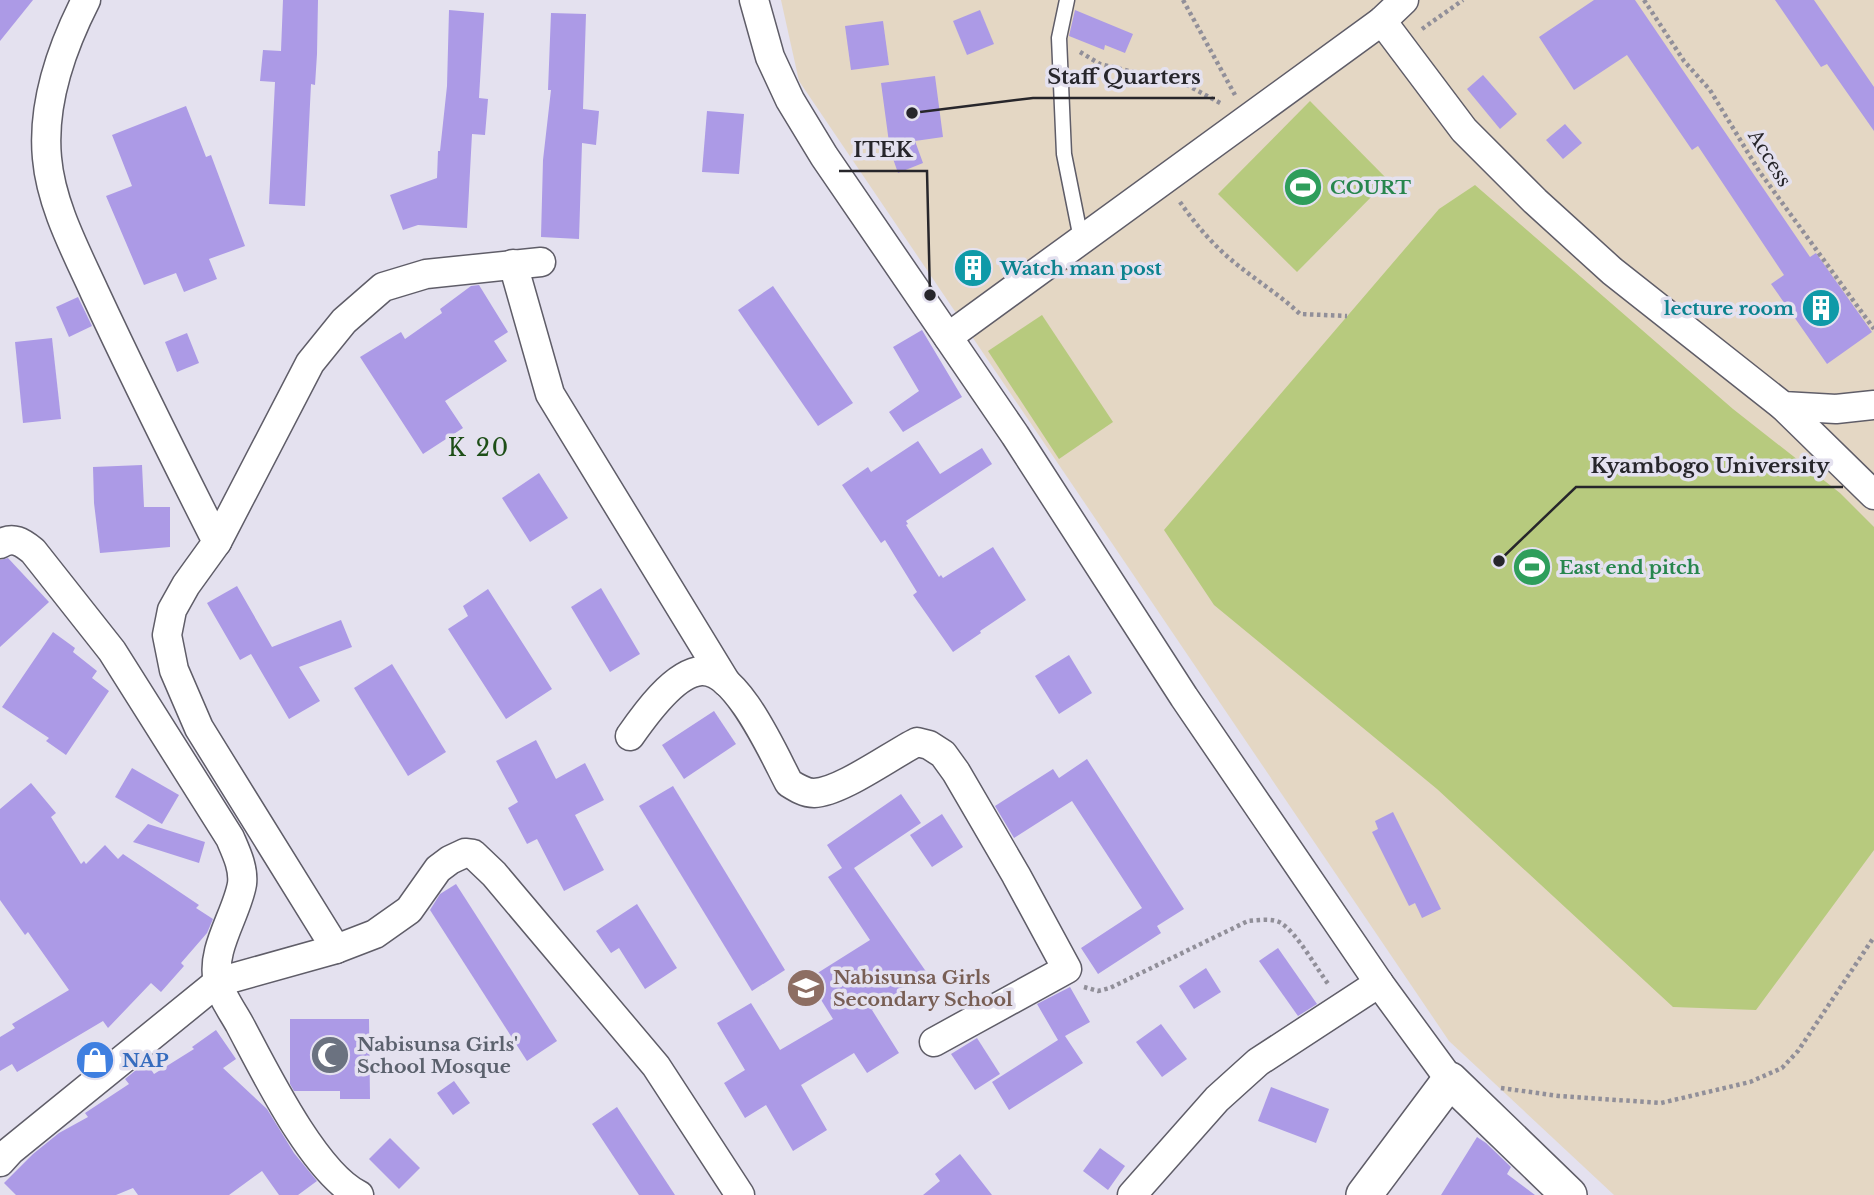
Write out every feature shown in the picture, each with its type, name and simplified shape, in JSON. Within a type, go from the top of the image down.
[{"type":"street","points":[[86,0],[58,69],[46,130],[47,161],[56,198],[71,240],[132,374],[217,542]]},
{"type":"street","points":[[754,0],[770,57],[790,100],[824,156],[1015,435],[1184,697],[1379,983],[1450,1080],[1569,1195]]},
{"type":"street","points":[[948,337],[1382,20],[1404,0]]},
{"type":"street","points":[[1382,20],[1464,130],[1535,201],[1612,271],[1783,406],[1874,495]]},
{"type":"street","points":[[335,948],[199,728],[174,670],[167,635],[172,610],[186,585],[217,542],[310,363],[344,321],[383,287],[426,274],[541,262]]},
{"type":"street","points":[[513,264],[550,394],[726,681],[741,697],[789,783],[802,791],[814,793],[831,790],[917,743],[929,746],[943,754],[956,772],[1009,863],[1066,969],[934,1042]]},
{"type":"street","points":[[1783,406],[1836,409],[1874,405]]},
{"type":"street","points":[[0,544],[10,539],[18,540],[33,551],[112,651],[230,838],[241,863],[242,883],[223,937],[218,982],[276,1093],[296,1124],[345,1187],[359,1195]]},
{"type":"street","points":[[630,736],[657,700],[687,675],[702,671],[726,681]]},
{"type":"street","points":[[3,1150],[218,982],[375,934],[409,910],[438,869],[465,853],[473,854],[494,874],[656,1066],[740,1195]]},
{"type":"street","points":[[1132,1195],[1217,1099],[1248,1071],[1297,1035],[1379,983]]},
{"type":"street","points":[[1364,1195],[1450,1080]]},
{"type":"lane","points":[[1067,0],[1059,38],[1064,154],[1081,239]]},
{"type":"path","points":[[1183,0],[1248,117]]},
{"type":"path","points":[[1402,44],[1463,0]]},
{"type":"path","name":"Access","points":[[1644,0],[1684,61],[1710,90],[1759,171],[1874,329]]},
{"type":"path","points":[[1059,38],[1100,64],[1187,85],[1248,117]]},
{"type":"path","points":[[1164,177],[1194,222],[1234,262],[1281,296],[1300,314],[1347,316]]},
{"type":"path","points":[[1066,969],[1083,987],[1098,991],[1110,988],[1248,920],[1271,920],[1281,923],[1292,934],[1343,1005]]},
{"type":"path","points":[[1450,1080],[1559,1096],[1661,1103],[1750,1082],[1782,1068],[1798,1051],[1874,937]]},
{"type":"shaded area","points":[[781,0],[1874,0],[1874,1195],[1614,1195],[1449,1041],[799,81]]},
{"type":"green space","name":"COURT","points":[[1310,101],[1388,180],[1297,272],[1218,194]]},
{"type":"green space","name":"East end pitch","points":[[1475,185],[1733,409],[1840,493],[1874,527],[1874,850],[1756,1010],[1673,1007],[1437,789],[1214,605],[1164,530],[1439,209]]},
{"type":"green space","points":[[1042,315],[1113,422],[1059,459],[988,351]]},
{"type":"building","points":[[0,0],[33,0],[0,41]]},
{"type":"building","points":[[283,0],[318,0],[317,54],[315,85],[311,84],[305,206],[269,204],[275,82],[260,81],[263,50],[281,51]]},
{"type":"building","points":[[1594,0],[1635,0],[1810,257],[1816,253],[1872,332],[1827,364],[1771,284],[1784,275],[1698,146],[1692,150],[1627,55],[1574,90],[1539,37]]},
{"type":"building","points":[[1775,0],[1814,0],[1874,87],[1874,131],[1827,64],[1821,67]]},
{"type":"building","points":[[449,10],[484,13],[479,98],[488,99],[485,135],[472,134],[467,228],[418,225],[403,230],[390,195],[437,178],[447,86]]},
{"type":"building","points":[[980,10],[994,44],[967,55],[953,21]]},
{"type":"building","points":[[1075,10],[1133,34],[1125,53],[1105,45],[1104,50],[1069,36]]},
{"type":"building","points":[[551,13],[586,14],[583,109],[599,111],[596,145],[582,143],[579,239],[541,237],[543,160],[551,90],[548,90]]},
{"type":"building","points":[[883,21],[889,65],[851,70],[845,26]]},
{"type":"building","points":[[1483,75],[1517,114],[1500,129],[1467,89]]},
{"type":"building","points":[[935,76],[943,137],[915,141],[923,163],[898,173],[890,150],[881,83]]},
{"type":"building","points":[[186,106],[206,157],[211,155],[245,246],[209,259],[217,279],[184,292],[176,273],[144,285],[106,196],[132,186],[112,135]]},
{"type":"building","points":[[707,111],[744,114],[739,174],[702,172]]},
{"type":"building","points":[[1565,124],[1582,143],[1563,159],[1546,140]]},
{"type":"building","points":[[479,285],[508,332],[494,341],[507,361],[445,401],[463,428],[423,454],[360,357],[401,332],[405,339],[442,313],[440,309],[471,286]]},
{"type":"building","points":[[773,286],[853,403],[818,426],[738,310]]},
{"type":"building","points":[[78,297],[92,326],[69,337],[56,307]]},
{"type":"building","points":[[922,330],[962,397],[903,432],[889,412],[919,391],[893,347]]},
{"type":"building","points":[[187,333],[199,363],[177,372],[165,342]]},
{"type":"building","points":[[52,338],[61,419],[23,423],[15,342]]},
{"type":"building","points":[[918,441],[940,474],[982,448],[992,464],[906,521],[939,577],[941,575],[943,578],[993,547],[1026,600],[953,652],[913,595],[917,592],[885,540],[881,543],[842,485],[868,467],[871,472]]},
{"type":"building","points":[[142,465],[144,507],[170,507],[170,547],[100,553],[93,467]]},
{"type":"building","points":[[539,473],[568,518],[530,542],[502,498]]},
{"type":"building","points":[[8,558],[49,602],[0,647],[0,560]]},
{"type":"building","points":[[237,586],[272,647],[341,620],[352,647],[299,667],[320,701],[289,719],[251,654],[240,660],[207,603]]},
{"type":"building","points":[[601,588],[640,654],[610,672],[571,607]]},
{"type":"building","points":[[488,589],[552,689],[506,719],[448,629],[468,616],[463,606]]},
{"type":"building","points":[[53,632],[75,648],[73,652],[97,671],[92,678],[109,691],[66,755],[46,741],[49,738],[2,707]]},
{"type":"building","points":[[1069,655],[1092,693],[1059,714],[1035,676]]},
{"type":"building","points":[[392,664],[446,752],[408,776],[354,688]]},
{"type":"building","points":[[714,711],[736,744],[684,779],[662,745]]},
{"type":"building","points":[[536,740],[556,779],[585,763],[604,800],[575,815],[604,870],[564,891],[537,839],[527,844],[508,808],[518,802],[496,761]]},
{"type":"building","points":[[1087,759],[1184,909],[1157,926],[1161,933],[1098,974],[1081,948],[1142,908],[1072,801],[1014,838],[995,806],[1053,769],[1059,778]]},
{"type":"building","points":[[132,768],[179,795],[162,824],[115,797]]},
{"type":"building","points":[[31,783],[56,813],[51,817],[81,864],[84,861],[86,864],[105,845],[118,859],[123,854],[199,905],[196,908],[213,919],[207,933],[181,963],[184,966],[161,992],[151,983],[108,1028],[103,1021],[17,1072],[12,1064],[0,1071],[0,1037],[15,1028],[12,1024],[69,990],[28,932],[25,935],[0,900],[0,809]]},
{"type":"building","points":[[673,786],[785,970],[752,991],[639,806]]},
{"type":"building","points":[[901,794],[921,823],[854,868],[927,973],[872,1010],[899,1053],[867,1073],[854,1053],[801,1085],[827,1130],[793,1151],[766,1105],[745,1118],[724,1083],[745,1070],[717,1023],[751,1003],[780,1050],[833,1019],[808,979],[870,940],[828,877],[842,868],[827,845]]},
{"type":"building","points":[[1393,812],[1441,909],[1422,918],[1415,903],[1409,906],[1372,832],[1378,829],[1375,821]]},
{"type":"building","points":[[942,814],[963,847],[932,867],[910,835]]},
{"type":"building","points":[[148,824],[205,842],[199,863],[133,842]]},
{"type":"building","points":[[456,884],[557,1041],[527,1061],[430,910],[440,894]]},
{"type":"building","points":[[637,904],[677,968],[645,989],[619,948],[611,953],[596,931]]},
{"type":"building","points":[[1278,948],[1317,1004],[1298,1016],[1259,961]]},
{"type":"building","points":[[1206,968],[1221,992],[1194,1009],[1179,986]]},
{"type":"building","points":[[1070,987],[1090,1022],[1065,1036],[1083,1063],[1009,1110],[992,1082],[1058,1040],[1037,1004]]},
{"type":"building","name":"Nabisunsa Girls' School Mosque","points":[[290,1019],[369,1019],[370,1099],[340,1099],[340,1091],[294,1091],[290,1084]]},
{"type":"building","points":[[1161,1024],[1187,1059],[1162,1077],[1136,1042]]},
{"type":"building","points":[[216,1030],[236,1059],[223,1068],[267,1109],[294,1153],[317,1181],[298,1195],[279,1195],[262,1171],[229,1195],[138,1195],[133,1188],[116,1195],[16,1195],[4,1183],[59,1133],[88,1117],[85,1113],[129,1084],[125,1079],[146,1062],[154,1074],[194,1049],[192,1047]]},
{"type":"building","points":[[977,1038],[1000,1074],[975,1090],[951,1054]]},
{"type":"building","points":[[454,1081],[470,1103],[453,1115],[437,1093]]},
{"type":"building","points":[[1271,1087],[1329,1109],[1316,1143],[1258,1121]]},
{"type":"building","points":[[617,1107],[675,1195],[639,1195],[592,1124]]},
{"type":"building","points":[[1477,1137],[1511,1167],[1507,1174],[1535,1195],[1441,1195]]},
{"type":"building","points":[[390,1138],[420,1168],[399,1189],[369,1159]]},
{"type":"building","points":[[1100,1148],[1125,1166],[1108,1190],[1083,1171]]},
{"type":"building","points":[[960,1154],[992,1195],[923,1195],[940,1181],[935,1174]]},
{"type":"place","name":"Staff Quarters","points":[[912,113]]},
{"type":"place","name":"COURT","points":[[1303,187]]},
{"type":"place","name":"Watch man post","points":[[973,268]]},
{"type":"place","name":"ITEK","points":[[930,295]]},
{"type":"place","name":"lecture room","points":[[1821,308]]},
{"type":"place","name":"Kyambogo University","points":[[1499,561]]},
{"type":"place","name":"East end pitch","points":[[1532,567]]},
{"type":"place","name":"Nabisunsa Girls Secondary School","points":[[806,988]]},
{"type":"place","name":"Nabisunsa Girls' School Mosque","points":[[330,1055]]},
{"type":"place","name":"NAP","points":[[95,1060]]},
{"type":"district","name":"K 20","points":[[479,448]]}]
